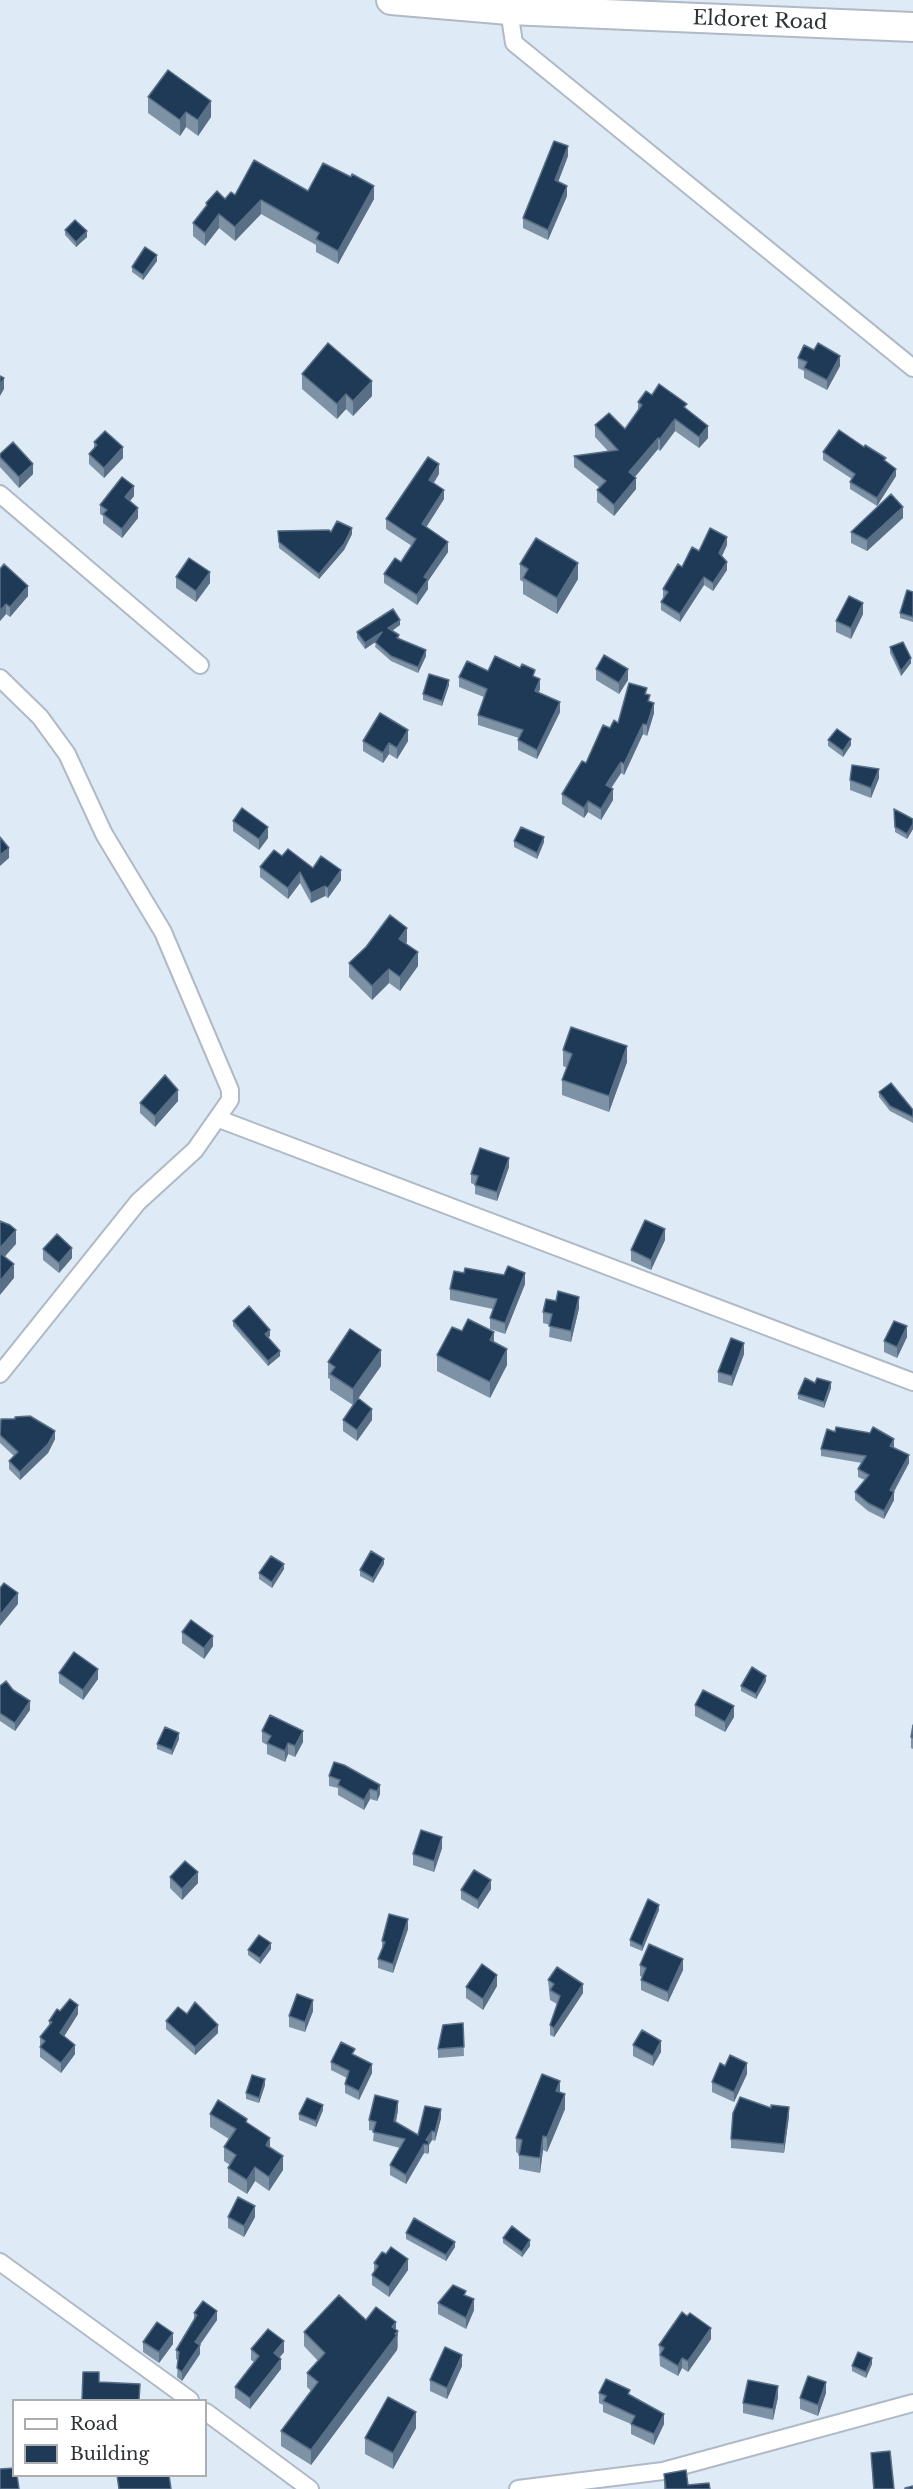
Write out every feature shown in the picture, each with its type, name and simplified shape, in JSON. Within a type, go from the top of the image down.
[{"type":"highway","name":"Eldoret Road","points":[[391,0],[510,10],[913,27]]},
{"type":"street","points":[[510,10],[514,43],[913,368]]},
{"type":"street","points":[[0,494],[200,665]]},
{"type":"street","points":[[0,678],[40,717],[67,754],[104,834],[164,932],[230,1090],[230,1100],[219,1119],[195,1150],[138,1202],[0,1374]]},
{"type":"street","points":[[219,1119],[913,1382]]},
{"type":"street","points":[[0,2262],[189,2399]]},
{"type":"street","points":[[527,2488],[663,2471],[913,2403]]},
{"type":"street","points":[[207,2413],[310,2489]]},
{"type":"building","points":[[168,70],[211,101],[198,120],[186,112],[180,120],[148,97]]},
{"type":"building","points":[[554,141],[568,146],[555,180],[567,186],[548,230],[523,218]]},
{"type":"building","points":[[254,160],[308,191],[323,163],[351,177],[352,174],[374,186],[338,251],[316,239],[319,233],[261,200],[235,227],[219,214],[205,233],[193,223],[217,191],[225,199],[231,192],[235,195]]},
{"type":"building","points":[[75,220],[87,231],[76,242],[65,230]]},
{"type":"building","points":[[145,247],[157,255],[143,275],[132,267]]},
{"type":"building","points":[[328,343],[372,381],[353,401],[346,394],[337,404],[302,374]]},
{"type":"building","points":[[818,343],[840,356],[827,380],[804,368],[807,362],[798,358],[804,345],[814,350]]},
{"type":"building","points":[[659,384],[687,404],[684,407],[708,426],[699,437],[675,419],[629,472],[636,478],[614,505],[597,490],[606,481],[574,456],[618,450],[595,425],[609,413],[625,429],[642,405],[638,402],[646,391],[652,395]]},
{"type":"building","points":[[839,430],[864,447],[865,445],[886,458],[884,460],[896,469],[877,498],[850,482],[855,474],[823,452]]},
{"type":"building","points":[[105,431],[123,447],[104,468],[89,454],[97,445],[94,442]]},
{"type":"building","points":[[13,442],[33,464],[19,477],[0,457],[0,454]]},
{"type":"building","points":[[428,457],[439,464],[429,480],[444,490],[422,524],[448,542],[424,577],[428,579],[417,595],[384,574],[395,558],[401,562],[416,539],[386,519]]},
{"type":"building","points":[[122,477],[134,486],[125,497],[138,508],[122,529],[103,514],[107,510],[100,505]]},
{"type":"building","points":[[891,494],[903,507],[867,540],[851,532]]},
{"type":"building","points":[[337,521],[352,528],[344,544],[319,574],[279,542],[278,531],[329,530],[331,532]]},
{"type":"building","points":[[710,528],[727,537],[719,553],[727,562],[713,583],[704,577],[680,614],[661,602],[668,592],[663,589],[678,564],[682,567],[692,547],[699,551]]},
{"type":"building","points":[[536,538],[578,563],[557,598],[523,578],[528,569],[520,564]]},
{"type":"building","points":[[189,558],[210,572],[196,591],[176,577]]},
{"type":"building","points":[[4,564],[28,586],[10,607],[6,604],[0,611],[0,569]]},
{"type":"building","points":[[907,590],[913,592],[913,617],[900,613]]},
{"type":"building","points":[[849,596],[863,603],[851,628],[836,621]]},
{"type":"building","points":[[393,609],[400,620],[388,628],[399,635],[397,638],[426,650],[418,667],[391,656],[375,642],[382,632],[365,643],[357,632]]},
{"type":"building","points":[[903,642],[911,658],[901,671],[890,647]]},
{"type":"building","points":[[604,655],[628,669],[619,683],[596,669]]},
{"type":"building","points":[[495,656],[520,668],[522,664],[535,670],[533,676],[540,679],[535,691],[560,702],[537,750],[518,740],[523,730],[478,715],[487,689],[459,677],[467,661],[488,671]]},
{"type":"building","points":[[429,674],[449,680],[442,701],[423,694]]},
{"type":"building","points":[[629,683],[647,688],[645,694],[650,695],[648,701],[654,703],[647,725],[643,724],[624,764],[621,762],[606,785],[613,789],[601,809],[588,801],[584,808],[562,794],[582,761],[586,763],[603,725],[610,728],[614,720],[618,723]]},
{"type":"building","points":[[380,713],[408,730],[397,748],[389,743],[383,753],[363,741]]},
{"type":"building","points":[[837,729],[851,739],[843,751],[828,740]]},
{"type":"building","points":[[852,765],[879,769],[871,788],[850,780]]},
{"type":"building","points":[[242,808],[268,827],[259,839],[233,821]]},
{"type":"building","points":[[894,809],[913,819],[913,824],[907,834],[895,827]]},
{"type":"building","points":[[521,827],[544,837],[537,853],[514,841]]},
{"type":"building","points":[[0,837],[9,848],[0,855]]},
{"type":"building","points":[[288,849],[313,868],[321,856],[341,870],[328,888],[325,886],[311,893],[300,872],[288,888],[260,867],[274,850],[282,856]]},
{"type":"building","points":[[390,915],[407,928],[399,939],[418,952],[400,977],[389,969],[372,986],[349,963],[366,947]]},
{"type":"building","points":[[571,1027],[627,1046],[609,1096],[562,1080],[572,1054],[563,1050]]},
{"type":"building","points":[[165,1075],[178,1090],[155,1116],[140,1103]]},
{"type":"building","points":[[891,1083],[913,1110],[913,1117],[890,1106],[879,1092]]},
{"type":"building","points":[[480,1148],[509,1158],[497,1192],[475,1185],[478,1176],[471,1174]]},
{"type":"building","points":[[645,1220],[665,1229],[651,1260],[631,1250]]},
{"type":"building","points":[[0,1221],[16,1230],[0,1248]]},
{"type":"building","points":[[57,1234],[72,1248],[59,1263],[43,1249]]},
{"type":"building","points":[[0,1253],[14,1264],[0,1281]]},
{"type":"building","points":[[508,1266],[525,1273],[505,1323],[490,1318],[497,1299],[450,1289],[454,1271],[464,1273],[465,1268],[504,1275]]},
{"type":"building","points":[[558,1291],[579,1297],[571,1331],[549,1326],[552,1314],[543,1312],[546,1299],[556,1301]]},
{"type":"building","points":[[249,1306],[270,1330],[265,1334],[280,1351],[268,1361],[233,1321]]},
{"type":"building","points":[[468,1319],[494,1332],[490,1340],[507,1349],[490,1382],[437,1355],[452,1327],[462,1331]]},
{"type":"building","points":[[894,1321],[907,1326],[897,1347],[884,1341]]},
{"type":"building","points":[[350,1329],[381,1350],[353,1389],[330,1374],[335,1367],[328,1362]]},
{"type":"building","points":[[731,1338],[744,1343],[732,1376],[718,1372]]},
{"type":"building","points":[[805,1378],[815,1383],[817,1378],[831,1382],[824,1402],[798,1394]]},
{"type":"building","points":[[358,1398],[372,1409],[357,1430],[343,1420]]},
{"type":"building","points":[[30,1416],[55,1431],[48,1444],[20,1472],[9,1461],[18,1452],[0,1435],[1,1419]]},
{"type":"building","points":[[836,1427],[870,1433],[873,1427],[894,1439],[890,1446],[909,1455],[890,1490],[894,1492],[884,1511],[868,1503],[855,1492],[869,1475],[858,1469],[866,1456],[821,1449],[827,1429],[835,1432]]},
{"type":"building","points":[[371,1551],[384,1559],[373,1578],[360,1570]]},
{"type":"building","points":[[271,1556],[284,1564],[272,1582],[259,1573]]},
{"type":"building","points":[[4,1583],[18,1593],[0,1615],[0,1588]]},
{"type":"building","points":[[191,1620],[213,1636],[204,1648],[182,1632]]},
{"type":"building","points":[[74,1652],[98,1669],[83,1690],[59,1673]]},
{"type":"building","points":[[752,1667],[766,1676],[756,1694],[741,1686]]},
{"type":"building","points":[[6,1681],[13,1690],[30,1701],[15,1723],[0,1713],[0,1686]]},
{"type":"building","points":[[703,1690],[734,1706],[725,1722],[695,1705]]},
{"type":"building","points":[[270,1715],[303,1731],[295,1746],[288,1743],[285,1751],[267,1743],[271,1736],[262,1731]]},
{"type":"building","points":[[165,1727],[179,1733],[172,1750],[157,1744]]},
{"type":"building","points":[[334,1762],[380,1785],[377,1791],[370,1789],[364,1800],[338,1785],[340,1780],[329,1776]]},
{"type":"building","points":[[421,1830],[442,1837],[434,1861],[413,1854]]},
{"type":"building","points":[[185,1861],[198,1872],[182,1889],[170,1877]]},
{"type":"building","points":[[474,1870],[491,1880],[478,1900],[461,1890]]},
{"type":"building","points":[[648,1899],[659,1905],[642,1946],[630,1940]]},
{"type":"building","points":[[389,1914],[408,1919],[393,1964],[378,1959],[385,1942],[382,1941]]},
{"type":"building","points":[[259,1935],[271,1943],[260,1958],[248,1950]]},
{"type":"building","points":[[649,1944],[683,1959],[668,1992],[641,1980],[646,1968],[640,1965]]},
{"type":"building","points":[[482,1964],[497,1975],[483,1999],[466,1987]]},
{"type":"building","points":[[557,1967],[583,1984],[554,2028],[550,2025],[560,1996],[550,1990],[554,1984],[548,1980]]},
{"type":"building","points":[[297,1994],[313,2000],[305,2022],[289,2016]]},
{"type":"building","points":[[70,1999],[78,2005],[60,2033],[75,2045],[61,2063],[40,2047],[45,2041],[40,2037],[52,2022],[49,2021],[57,2009],[60,2011]]},
{"type":"building","points":[[195,2002],[218,2025],[195,2047],[166,2021],[178,2007],[187,2014]]},
{"type":"building","points":[[463,2023],[464,2047],[438,2049],[443,2025]]},
{"type":"building","points":[[642,2030],[661,2041],[653,2056],[633,2045]]},
{"type":"building","points":[[341,2042],[355,2049],[352,2054],[372,2064],[359,2091],[345,2084],[349,2071],[331,2062]]},
{"type":"building","points":[[730,2055],[747,2063],[734,2092],[712,2082],[720,2063],[725,2066]]},
{"type":"building","points":[[542,2074],[560,2081],[556,2091],[565,2094],[547,2137],[543,2136],[540,2158],[519,2155],[522,2140],[516,2138]]},
{"type":"building","points":[[252,2075],[265,2079],[259,2098],[246,2093]]},
{"type":"building","points":[[375,2095],[398,2101],[394,2121],[418,2135],[425,2106],[441,2109],[435,2132],[432,2131],[426,2140],[429,2142],[428,2145],[424,2144],[406,2175],[390,2165],[405,2139],[373,2132],[376,2122],[369,2120]]},
{"type":"building","points":[[740,2097],[771,2108],[771,2105],[789,2107],[784,2144],[731,2139],[733,2113]]},
{"type":"building","points":[[307,2098],[323,2105],[316,2121],[299,2114]]},
{"type":"building","points":[[218,2100],[270,2138],[266,2145],[283,2156],[269,2177],[255,2167],[247,2180],[228,2168],[236,2155],[224,2147],[236,2129],[210,2114]]},
{"type":"building","points":[[238,2197],[255,2206],[244,2226],[228,2217]]},
{"type":"building","points":[[414,2218],[455,2242],[446,2255],[406,2233]]},
{"type":"building","points":[[512,2226],[530,2240],[522,2252],[503,2238]]},
{"type":"building","points":[[391,2247],[408,2259],[389,2287],[372,2275],[378,2266],[374,2263],[382,2252],[386,2254]]},
{"type":"building","points":[[453,2285],[466,2291],[464,2295],[474,2299],[466,2318],[438,2303]]},
{"type":"building","points":[[339,2295],[366,2320],[376,2307],[396,2322],[392,2327],[398,2331],[311,2450],[281,2431],[318,2382],[307,2373],[325,2353],[304,2332]]},
{"type":"building","points":[[203,2301],[217,2311],[195,2342],[200,2345],[182,2372],[177,2368],[179,2352],[176,2350],[197,2315],[194,2313]]},
{"type":"building","points":[[682,2312],[687,2316],[690,2313],[711,2328],[688,2361],[682,2358],[678,2366],[660,2355],[664,2348],[659,2345]]},
{"type":"building","points":[[157,2322],[173,2333],[159,2352],[143,2342]]},
{"type":"building","points":[[268,2329],[284,2341],[274,2353],[281,2359],[250,2398],[235,2387],[259,2356],[251,2349]]},
{"type":"building","points":[[445,2347],[462,2355],[447,2388],[430,2380]]},
{"type":"building","points":[[858,2352],[872,2358],[866,2372],[852,2366]]},
{"type":"building","points":[[83,2372],[99,2372],[99,2382],[140,2384],[139,2399],[82,2399]]},
{"type":"building","points":[[808,2376],[826,2382],[818,2405],[800,2398]]},
{"type":"building","points":[[606,2379],[630,2390],[628,2394],[664,2414],[654,2434],[631,2424],[635,2416],[603,2401],[606,2396],[599,2393]]},
{"type":"building","points":[[748,2380],[778,2386],[773,2409],[743,2403]]},
{"type":"building","points":[[388,2397],[416,2412],[393,2453],[365,2438]]},
{"type":"building","points":[[890,2451],[894,2489],[874,2489],[871,2453]]},
{"type":"building","points":[[12,2468],[12,2477],[17,2477],[19,2489],[0,2489],[0,2469]]},
{"type":"building","points":[[686,2470],[688,2485],[709,2483],[710,2489],[666,2489],[664,2474]]},
{"type":"building","points":[[117,2477],[169,2477],[171,2489],[119,2489]]}]
